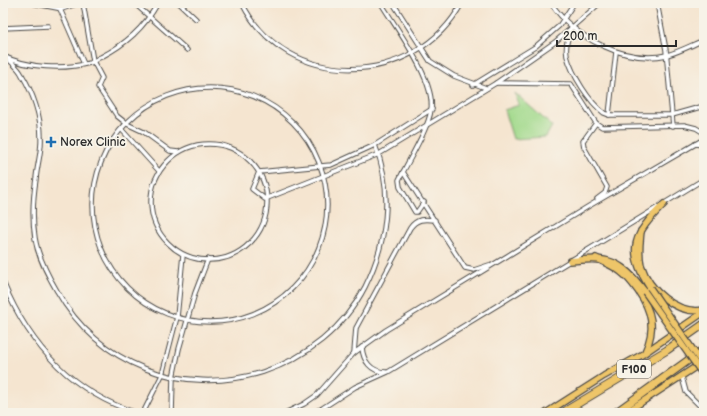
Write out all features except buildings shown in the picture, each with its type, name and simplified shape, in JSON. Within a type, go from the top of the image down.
[{"type":"highway","name":"F100","points":[[562,413],[667,350],[704,324]]},
{"type":"highway","name":"F100","points":[[615,413],[704,349]]},
{"type":"main road","points":[[664,204],[647,221],[641,231],[635,246],[635,259],[647,290],[704,376]]},
{"type":"main road","points":[[641,231],[639,248],[642,265],[653,286],[665,299],[677,307],[688,310],[704,311]]},
{"type":"main road","points":[[570,261],[596,258],[611,261],[623,267],[647,290],[704,366]]},
{"type":"main road","points":[[596,258],[624,274],[648,307],[652,328],[650,341],[644,354]]},
{"type":"main road","points":[[546,413],[604,376],[644,354],[704,311]]},
{"type":"main road","points":[[625,413],[704,362]]},
{"type":"street","points":[[32,3],[60,9],[79,3]]},
{"type":"street","points":[[83,3],[93,62],[102,78],[98,87],[117,116],[127,124],[144,132],[170,151],[178,152]]},
{"type":"street","points":[[134,3],[187,50]]},
{"type":"street","points":[[5,57],[33,65],[54,66],[93,62],[129,40],[150,17],[158,3]]},
{"type":"street","points":[[179,3],[196,19]]},
{"type":"street","points":[[242,3],[257,26],[276,44],[297,57],[333,68],[353,70],[390,63],[412,54],[446,26],[462,3]]},
{"type":"street","points":[[381,3],[426,79],[432,100],[432,109],[426,126],[403,172],[399,184],[415,212],[417,212],[424,202]]},
{"type":"street","points":[[394,3],[426,57],[435,65],[454,76],[473,85],[486,88]]},
{"type":"street","points":[[551,3],[572,27],[599,44],[616,52],[644,56],[666,55],[704,40]]},
{"type":"street","points":[[473,85],[535,47],[559,26],[574,3]]},
{"type":"street","points":[[258,172],[252,189],[261,198],[266,198],[379,154],[496,83],[555,42],[600,3]]},
{"type":"street","points":[[657,3],[666,55],[672,126]]},
{"type":"street","points":[[60,9],[84,64]]},
{"type":"street","points":[[3,28],[48,26]]},
{"type":"street","points":[[572,27],[568,37],[567,55],[577,80],[600,110],[609,115],[672,115],[704,106]]},
{"type":"street","points":[[609,115],[616,52]]},
{"type":"street","points":[[5,57],[22,73],[36,103],[38,113],[42,138],[36,179],[33,222],[38,253],[49,278],[75,319],[83,329],[104,347],[129,362],[173,378],[208,380],[252,376],[282,366],[328,336],[360,296],[373,271],[382,246],[386,200],[379,154],[375,145]]},
{"type":"street","points":[[496,83],[571,84],[596,123],[605,127],[690,126],[704,134]]},
{"type":"street","points":[[209,87],[236,91],[256,97],[280,111],[303,134],[319,166],[323,176],[326,209],[319,246],[307,269],[292,287],[264,308],[242,317],[199,322],[177,317],[144,302],[133,292],[118,277],[104,256],[96,237],[92,213],[92,191],[99,166],[108,147],[127,124],[140,116],[155,102],[173,94],[209,87]]},
{"type":"street","points":[[258,172],[331,165],[375,145],[432,109]]},
{"type":"street","points":[[588,206],[605,193],[607,187],[583,144],[584,138],[596,123]]},
{"type":"street","points":[[122,130],[159,171]]},
{"type":"street","points":[[284,413],[304,404],[317,395],[354,353],[386,330],[588,206],[704,139]]},
{"type":"street","points":[[208,144],[228,147],[251,162],[258,172],[267,206],[260,228],[248,243],[234,254],[225,258],[197,259],[183,255],[170,246],[162,237],[154,222],[152,198],[159,171],[178,152],[193,146],[208,144]]},
{"type":"street","points":[[695,144],[704,145]]},
{"type":"street","points":[[403,172],[424,202],[465,268],[474,270],[495,263]]},
{"type":"street","points":[[311,413],[321,409],[355,387],[388,372],[704,179]]},
{"type":"street","points":[[354,353],[356,328],[410,228],[415,222],[421,219],[435,220]]},
{"type":"street","points":[[143,413],[162,375],[177,317],[183,255]]},
{"type":"street","points":[[172,413],[173,378],[179,349],[189,319],[195,293],[208,259]]},
{"type":"street","points":[[3,282],[20,318],[32,338],[49,358],[89,391],[118,406],[137,413]]},
{"type":"street","points":[[362,347],[364,358],[368,365],[379,371],[388,372]]},
{"type":"street","points":[[682,377],[686,392],[704,410]]},
{"type":"green space","points":[[515,93],[552,126],[546,137],[513,139],[504,110],[519,105]]},
{"type":"place","name":"Norex Clinic","points":[[51,142]]}]
